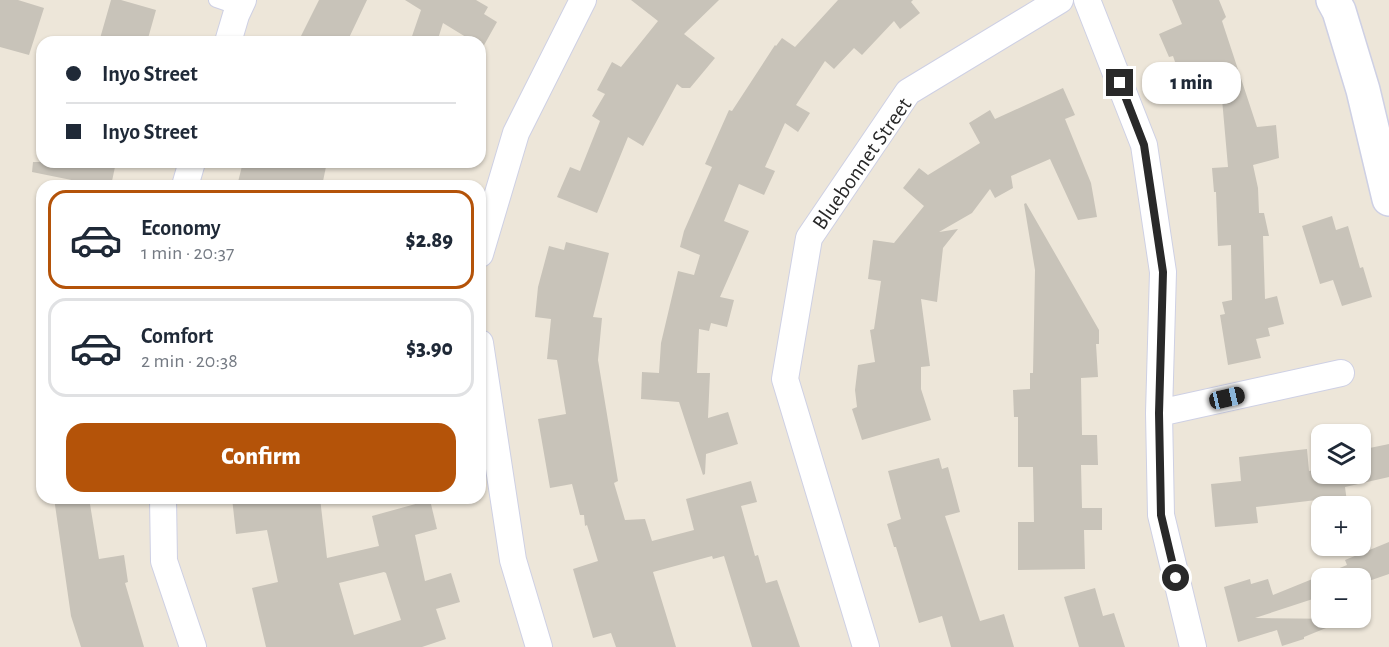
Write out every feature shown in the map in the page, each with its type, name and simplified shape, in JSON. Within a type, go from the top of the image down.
[{"type":"street","points":[[486,234],[516,133],[583,0]]},
{"type":"street","name":"Bluebonnet Street","points":[[866,647],[785,379],[809,238],[908,92],[1060,0]]},
{"type":"street","points":[[1087,0],[1144,145],[1163,272],[1159,413],[1161,515],[1193,647]]},
{"type":"street","points":[[1333,0],[1339,11],[1363,90],[1389,199]]},
{"type":"street","points":[[229,36],[233,3]]},
{"type":"street","points":[[1159,413],[1341,373]]},
{"type":"street","points":[[486,382],[513,560],[539,647]]},
{"type":"street","points":[[163,504],[164,561],[193,647]]},
{"type":"building","points":[[0,0],[18,0],[44,8],[29,55],[0,47]]},
{"type":"building","points":[[111,0],[121,0],[156,10],[149,36],[101,36]]},
{"type":"building","points":[[319,0],[367,0],[350,36],[301,36]]},
{"type":"building","points":[[405,0],[476,0],[488,7],[484,14],[497,22],[486,42],[486,36],[464,36],[443,23],[439,36],[412,36],[421,10]]},
{"type":"building","points":[[631,0],[719,0],[684,34],[715,58],[690,88],[682,88],[677,84],[643,146],[628,137],[597,213],[557,197],[570,167],[580,171],[600,121],[592,116],[605,94],[597,90],[612,62],[621,67],[658,21]]},
{"type":"building","points":[[838,0],[913,0],[911,2],[920,13],[900,29],[894,21],[862,55],[854,48],[834,69],[825,61],[796,105],[810,113],[798,132],[785,123],[765,167],[775,171],[764,195],[739,184],[724,221],[749,231],[720,297],[734,300],[727,327],[711,323],[709,331],[699,329],[697,373],[710,373],[708,418],[728,412],[738,444],[706,454],[705,474],[703,475],[679,402],[641,399],[642,372],[659,373],[661,343],[678,271],[694,275],[700,255],[680,247],[684,231],[712,167],[705,164],[729,110],[732,111],[775,45],[782,38],[795,47]]},
{"type":"building","points":[[1172,0],[1219,0],[1226,17],[1222,21],[1257,127],[1276,125],[1279,158],[1253,165],[1258,188],[1259,213],[1264,213],[1269,236],[1263,236],[1265,299],[1277,296],[1284,324],[1268,328],[1270,336],[1256,339],[1261,358],[1228,365],[1220,315],[1225,314],[1222,302],[1232,300],[1231,245],[1218,246],[1216,192],[1214,192],[1212,168],[1228,167],[1222,99],[1217,101],[1213,88],[1187,97],[1173,56],[1169,57],[1159,34],[1182,24]]},
{"type":"building","points":[[1063,88],[1075,115],[1065,119],[1091,183],[1097,217],[1078,220],[1050,159],[1011,176],[1013,188],[995,198],[990,189],[972,213],[939,232],[958,229],[943,248],[937,302],[921,299],[930,366],[921,367],[921,389],[931,420],[862,440],[852,409],[857,407],[855,390],[858,365],[875,362],[870,330],[874,329],[881,281],[868,279],[873,240],[894,243],[924,206],[903,188],[919,168],[928,175],[980,143],[969,123],[990,110],[995,119]]},
{"type":"building","points":[[33,162],[36,162],[36,168],[115,168],[112,180],[71,180],[32,172]]},
{"type":"building","points":[[242,168],[326,168],[323,180],[238,180]]},
{"type":"building","points":[[1026,203],[1099,330],[1099,344],[1096,344],[1098,377],[1081,378],[1082,435],[1097,435],[1098,465],[1081,465],[1082,508],[1102,508],[1102,530],[1084,530],[1085,569],[1018,570],[1018,522],[1034,522],[1033,467],[1018,467],[1018,417],[1014,417],[1013,390],[1030,389],[1030,373],[1033,373],[1035,270],[1024,204]]},
{"type":"building","points":[[1332,216],[1336,230],[1348,226],[1360,268],[1363,267],[1372,297],[1342,306],[1333,280],[1320,284],[1302,226]]},
{"type":"building","points":[[566,242],[609,253],[593,317],[602,318],[598,360],[618,481],[614,483],[625,520],[645,519],[652,541],[694,530],[686,499],[751,481],[757,502],[741,506],[755,556],[758,555],[766,583],[777,580],[800,647],[752,647],[724,556],[713,559],[712,556],[653,572],[676,647],[616,647],[611,633],[593,638],[573,569],[598,561],[587,525],[585,526],[584,515],[580,515],[572,484],[550,488],[538,419],[566,414],[557,360],[547,359],[551,319],[535,317],[538,287],[549,246],[564,250]]},
{"type":"building","points":[[1389,444],[1389,477],[1371,481],[1371,448]]},
{"type":"building","points":[[1307,449],[1309,471],[1311,471],[1311,484],[1358,484],[1345,487],[1346,496],[1311,496],[1311,501],[1256,507],[1258,523],[1215,527],[1211,484],[1241,481],[1239,457]]},
{"type":"building","points":[[939,458],[942,469],[948,467],[960,512],[945,516],[980,621],[1004,614],[1014,647],[951,647],[942,616],[919,623],[887,524],[901,519],[888,471]]},
{"type":"building","points":[[55,504],[90,504],[99,559],[124,555],[128,582],[125,583],[144,647],[81,647],[71,616]]},
{"type":"building","points":[[233,504],[321,504],[327,558],[379,546],[372,516],[416,504],[431,504],[437,529],[415,535],[425,581],[451,573],[460,602],[436,609],[446,639],[422,647],[266,647],[252,588],[278,582],[267,530],[236,534]],"holes":[[[386,573],[401,620],[354,635],[339,583]]]},
{"type":"building","points":[[1389,542],[1389,574],[1371,580],[1371,568],[1340,568],[1347,565],[1345,560],[1355,556],[1371,556],[1371,549]]},
{"type":"building","points":[[1250,579],[1251,584],[1268,579],[1273,595],[1311,580],[1311,600],[1255,618],[1311,619],[1311,628],[1326,628],[1304,639],[1282,646],[1277,630],[1238,642],[1224,587]]},
{"type":"building","points":[[1095,588],[1103,616],[1114,613],[1125,647],[1079,647],[1064,597]]},
{"type":"route","points":[[1120,83],[1144,145],[1163,272],[1159,413],[1161,515],[1176,578]]}]
